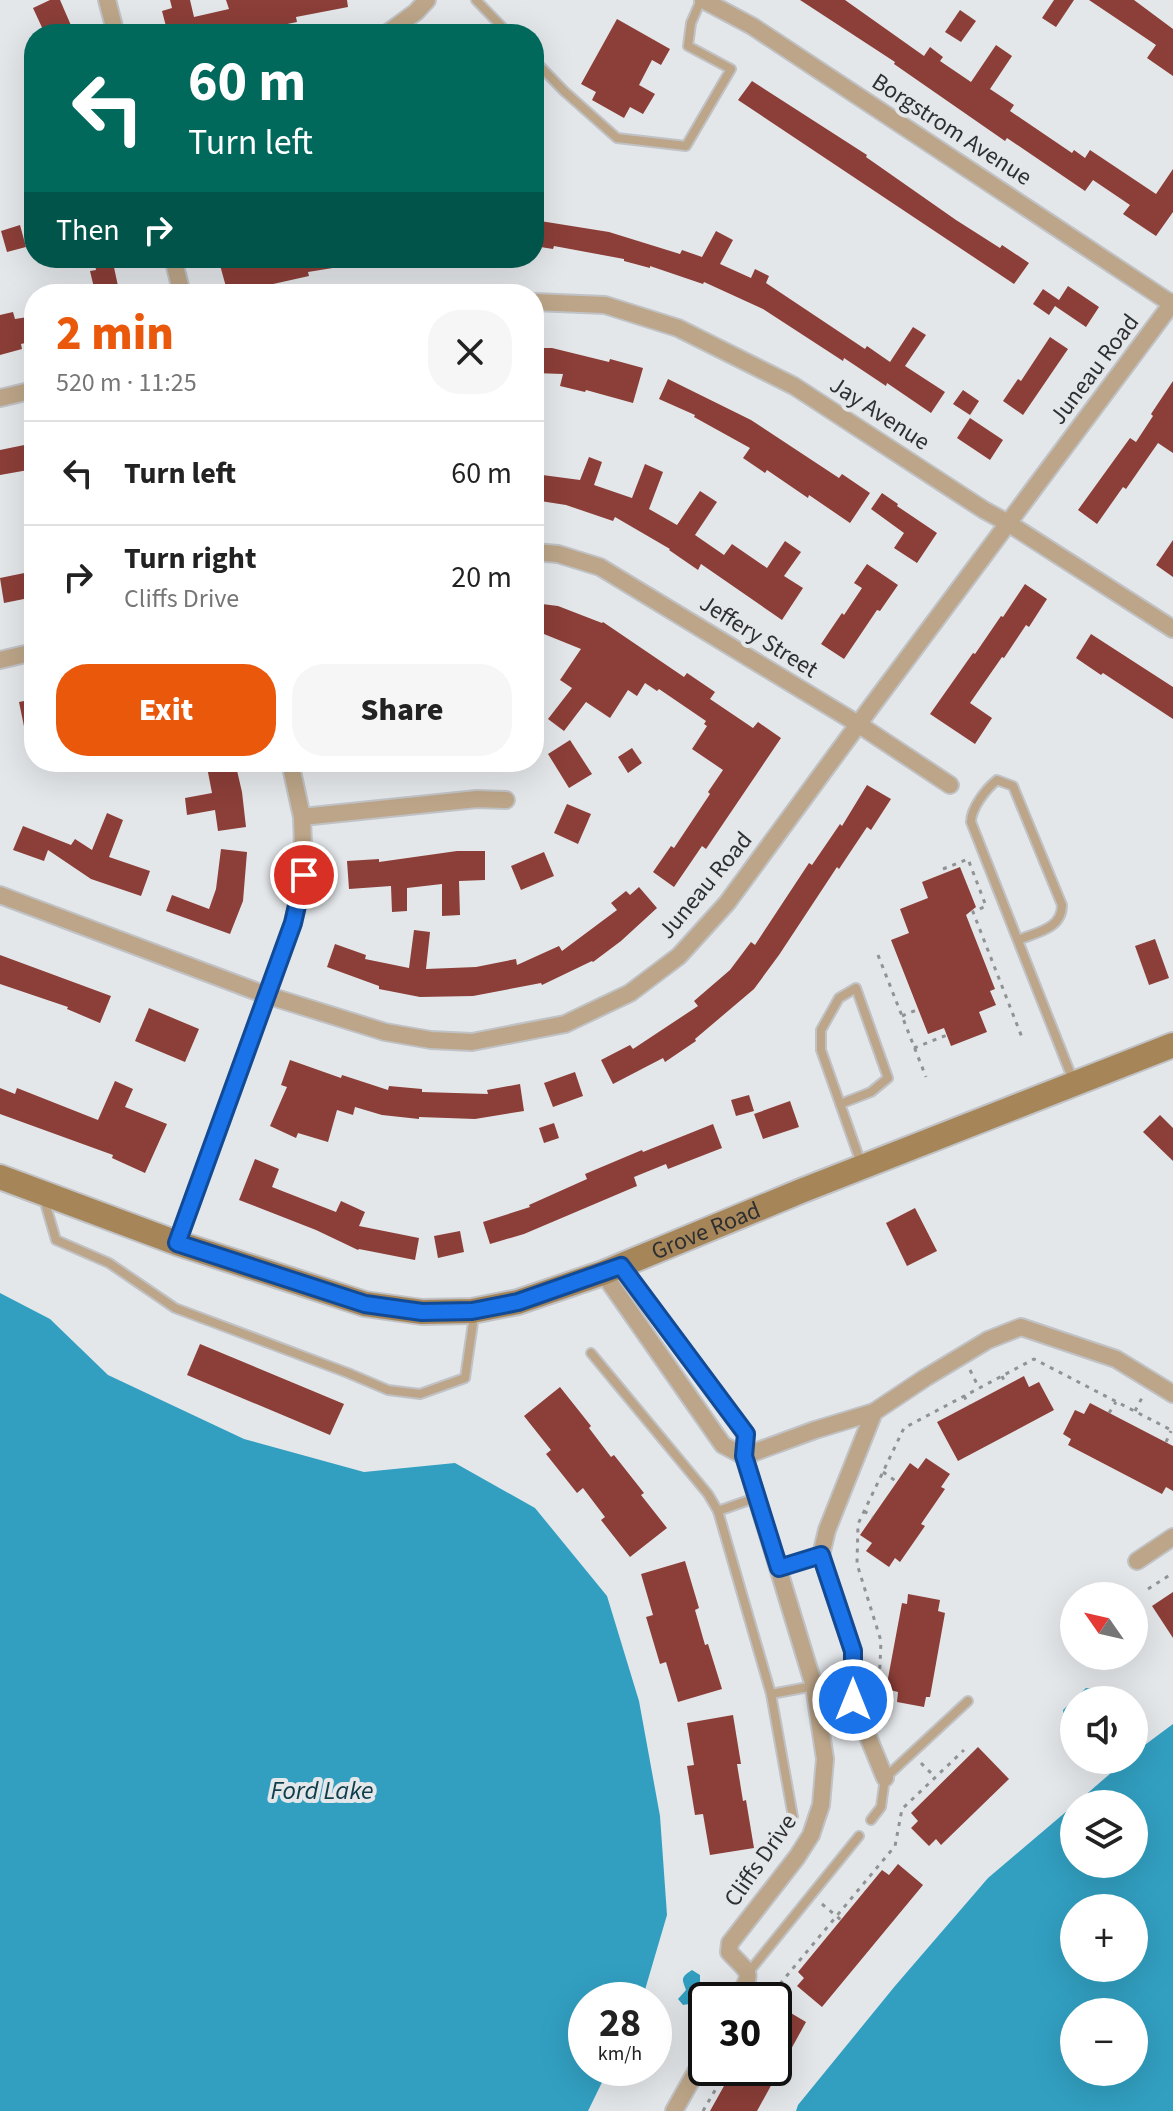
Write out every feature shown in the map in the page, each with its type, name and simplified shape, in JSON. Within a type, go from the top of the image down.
[{"type":"main road","name":"Grove Road","points":[[0,1177],[177,1243],[365,1304],[422,1312],[475,1310],[518,1302],[612,1269],[1075,1084],[1170,1052]]},
{"type":"street","points":[[107,0],[113,24]]},
{"type":"street","points":[[400,24],[427,0]]},
{"type":"street","name":"Borgstrom Avenue","points":[[702,0],[752,26],[1173,303]]},
{"type":"street","name":"Jay Avenue","points":[[544,302],[605,305],[678,328],[794,386],[1173,629]]},
{"type":"street","name":"Juneau Road","points":[[0,895],[266,995],[385,1032],[431,1040],[472,1042],[565,1024],[630,993],[679,956],[727,903],[1173,303]]},
{"type":"street","points":[[0,398],[24,392]]},
{"type":"street","name":"Jeffery Street","points":[[544,553],[600,567],[858,724],[950,785]]},
{"type":"street","points":[[0,660],[24,654]]},
{"type":"street","points":[[177,1243],[293,923],[304,875],[302,817],[292,772]]},
{"type":"street","points":[[302,817],[477,799],[506,800]]},
{"type":"street","points":[[612,1269],[723,1445],[744,1456],[874,1412],[988,1340],[1021,1327],[1116,1359],[1173,1394]]},
{"type":"street","name":"Cliffs Drive","points":[[612,1269],[746,1434],[744,1456],[814,1686],[825,1759],[821,1805],[805,1846],[730,1943],[729,1952],[748,1973]]},
{"type":"street","points":[[874,1412],[827,1530],[821,1555],[853,1651],[853,1700],[885,1778]]},
{"type":"street","points":[[1137,1561],[1173,1537]]},
{"type":"street","points":[[747,1982],[748,1973]]},
{"type":"street","points":[[674,2111],[688,2086]]},
{"type":"lane","points":[[476,0],[499,24]]},
{"type":"lane","points":[[544,70],[617,138],[686,146],[731,69],[688,46],[691,23],[702,0]]},
{"type":"lane","points":[[1018,940],[1056,924],[1062,916],[1062,905],[1013,786],[997,780],[990,785],[971,814],[971,822],[1075,1084]]},
{"type":"lane","points":[[840,1104],[871,1092],[888,1078],[856,988],[839,998],[821,1030],[821,1050],[862,1167]]},
{"type":"lane","points":[[41,1192],[56,1240],[109,1263],[175,1308],[388,1390],[420,1394],[465,1378],[475,1310]]},
{"type":"lane","points":[[591,1353],[708,1494],[718,1511],[771,1694],[793,1817]]},
{"type":"lane","points":[[718,1511],[758,1497]]},
{"type":"lane","points":[[779,1568],[821,1555]]},
{"type":"lane","points":[[771,1694],[814,1686]]},
{"type":"lane","points":[[871,1820],[881,1807],[885,1778],[968,1701]]},
{"type":"lane","points":[[748,1973],[859,1836]]},
{"type":"path","points":[[943,869],[968,859],[986,906],[966,915]]},
{"type":"path","points":[[973,912],[1023,1040]]},
{"type":"path","points":[[878,955],[926,1077]]},
{"type":"path","points":[[993,984],[1000,981]]},
{"type":"path","points":[[902,1016],[919,1009]]},
{"type":"path","points":[[914,1048],[947,1035]]},
{"type":"path","points":[[886,1718],[879,1687],[881,1641],[857,1564],[858,1524],[904,1428],[1034,1359],[1172,1431],[1166,1442]]},
{"type":"path","points":[[1002,1376],[1006,1385]]},
{"type":"path","points":[[964,1396],[969,1405]]},
{"type":"path","points":[[1109,1413],[1116,1402]]},
{"type":"path","points":[[883,1472],[897,1482]]},
{"type":"path","points":[[864,1511],[873,1517]]},
{"type":"path","points":[[1148,1589],[1171,1574],[1173,1581]]},
{"type":"path","points":[[783,1982],[812,1951],[895,1846],[902,1809],[922,1794],[964,1750]]},
{"type":"path","points":[[912,1753],[935,1777]]},
{"type":"path","points":[[951,1762],[956,1768]]},
{"type":"path","points":[[812,1895],[839,1918]]},
{"type":"path","points":[[703,2111],[719,2086]]},
{"type":"path","points":[[706,2105],[712,2108]]},
{"type":"water","name":"Ford Lake","points":[[0,1293],[50,1319],[108,1375],[244,1439],[364,1472],[455,1463],[535,1508],[607,1596],[639,1701],[660,1816],[667,1915],[647,1982],[568,1982],[568,2086],[600,2086],[588,2111],[0,2111]]},
{"type":"water","points":[[1173,1724],[1173,2111],[796,2111],[895,1986],[988,1878],[1060,1817],[1060,1878],[1148,1878],[1148,1790],[1091,1790],[1110,1774],[1148,1774],[1148,1743]]},
{"type":"water","points":[[692,1970],[700,1975],[700,1982],[688,1982],[688,2004],[683,2005],[678,1999],[686,1990],[685,1975]]},
{"type":"building","points":[[50,0],[60,0],[70,24],[40,24],[33,8]]},
{"type":"building","points":[[170,0],[190,0],[194,17],[229,9],[226,0],[347,0],[348,7],[296,17],[297,22],[287,24],[165,24],[162,11],[172,8]]},
{"type":"building","points":[[800,0],[845,0],[924,56],[930,47],[943,57],[940,61],[971,82],[996,45],[1012,56],[990,89],[1014,105],[1010,111],[1072,153],[1074,150],[1085,158],[1090,150],[1156,194],[1173,169],[1173,212],[1156,236],[1123,214],[1130,205],[1093,180],[1085,191],[1007,138],[1005,141],[895,62]]},
{"type":"building","points":[[1054,0],[1074,0],[1056,27],[1042,18]]},
{"type":"building","points":[[1089,0],[1134,0],[1173,29],[1173,76],[1147,58],[1156,45]]},
{"type":"building","points":[[960,10],[976,21],[961,42],[945,32]]},
{"type":"building","points":[[617,19],[670,49],[661,65],[652,60],[639,85],[655,94],[643,114],[630,107],[624,118],[592,100],[596,92],[581,84]]},
{"type":"building","points":[[752,81],[867,155],[956,220],[1029,263],[1014,284],[738,100]]},
{"type":"building","points":[[544,222],[609,232],[680,254],[682,250],[702,257],[716,231],[733,240],[720,264],[751,278],[755,269],[769,276],[766,283],[865,349],[867,346],[890,362],[913,327],[926,335],[905,366],[945,392],[931,413],[763,309],[704,282],[624,259],[554,246],[553,249],[544,248]]},
{"type":"building","points":[[20,225],[24,248],[7,252],[1,231]]},
{"type":"building","points":[[114,268],[118,284],[93,284],[90,271]]},
{"type":"building","points":[[221,268],[333,268],[308,272],[309,276],[273,284],[225,284]]},
{"type":"building","points":[[1068,286],[1099,307],[1086,327],[1055,306],[1049,315],[1033,304],[1043,289],[1059,300]]},
{"type":"building","points":[[13,312],[15,319],[24,318],[22,349],[0,355],[0,315]]},
{"type":"building","points":[[1050,337],[1068,349],[1023,415],[1003,401],[1018,379],[1021,381]]},
{"type":"building","points":[[544,348],[643,368],[633,403],[560,386],[563,374],[544,373]]},
{"type":"building","points":[[668,379],[751,420],[839,478],[842,474],[870,493],[850,523],[809,495],[808,498],[743,458],[750,448],[695,415],[659,399]]},
{"type":"building","points":[[1173,381],[1173,453],[1158,443],[1097,524],[1078,510],[1130,438],[1136,442]]},
{"type":"building","points":[[963,390],[979,401],[970,415],[953,404]]},
{"type":"building","points":[[970,418],[1003,440],[990,460],[957,438]]},
{"type":"building","points":[[24,445],[24,471],[0,475],[0,450]]},
{"type":"building","points":[[589,457],[602,462],[594,485],[632,498],[645,464],[663,472],[649,509],[677,525],[700,491],[717,502],[695,535],[724,555],[732,544],[767,568],[785,541],[801,552],[784,576],[803,588],[782,620],[701,564],[698,570],[670,549],[615,517],[613,521],[566,505],[544,502],[544,475],[580,480]]},
{"type":"building","points":[[882,493],[937,533],[917,563],[894,548],[904,533],[871,509]]},
{"type":"building","points":[[1173,540],[1173,577],[1156,565]]},
{"type":"building","points":[[867,564],[898,585],[844,659],[821,644],[862,588],[854,583]]},
{"type":"building","points":[[24,573],[24,599],[4,603],[0,578]]},
{"type":"building","points":[[1025,584],[1047,599],[970,703],[992,718],[975,744],[930,714]]},
{"type":"building","points":[[544,604],[603,622],[684,677],[687,673],[715,692],[710,699],[753,728],[758,722],[781,738],[706,849],[702,846],[674,887],[653,872],[671,846],[674,848],[723,770],[692,749],[707,726],[704,724],[706,721],[645,683],[637,696],[628,690],[610,718],[586,702],[564,731],[548,719],[572,688],[560,680],[581,649],[544,634]]},
{"type":"building","points":[[1091,634],[1173,687],[1173,719],[1076,658]]},
{"type":"building","points":[[24,701],[24,726],[19,702]]},
{"type":"building","points":[[570,740],[592,774],[569,788],[548,754]]},
{"type":"building","points":[[632,748],[642,763],[628,773],[618,757]]},
{"type":"building","points":[[208,772],[237,772],[246,827],[218,831],[215,810],[187,815],[185,798],[212,793]]},
{"type":"building","points":[[867,785],[891,799],[871,830],[867,827],[839,869],[837,867],[754,989],[696,1041],[665,1062],[663,1058],[613,1084],[601,1060],[630,1045],[633,1049],[698,1006],[694,1001],[730,970],[751,942],[755,945],[809,863],[812,865],[840,824],[842,826]]},
{"type":"building","points":[[567,804],[591,814],[578,844],[554,833]]},
{"type":"building","points":[[107,813],[123,820],[109,857],[150,871],[141,896],[91,879],[48,850],[44,861],[13,850],[23,826],[71,845],[75,839],[92,850]]},
{"type":"building","points":[[221,849],[247,852],[243,901],[230,934],[166,911],[172,895],[209,909],[216,889]]},
{"type":"building","points":[[457,851],[485,851],[485,880],[459,881],[460,915],[442,916],[442,884],[407,888],[407,911],[392,912],[391,886],[349,889],[347,861],[379,859],[379,862]]},
{"type":"building","points":[[544,852],[554,876],[521,890],[511,866]]},
{"type":"building","points":[[960,867],[976,907],[966,915],[995,989],[990,991],[996,1005],[979,1012],[987,1032],[951,1046],[944,1028],[928,1034],[891,940],[909,933],[900,909],[928,898],[922,882]]},
{"type":"building","points":[[639,887],[657,908],[593,962],[542,985],[473,996],[420,997],[379,989],[379,986],[327,967],[335,944],[366,955],[365,959],[409,968],[414,930],[430,932],[426,969],[476,967],[516,959],[517,965],[559,946],[562,951],[617,910],[611,903],[626,891],[630,895]]},
{"type":"building","points":[[1155,939],[1169,978],[1149,985],[1135,946]]},
{"type":"building","points":[[0,955],[111,996],[100,1023],[68,1007],[0,984]]},
{"type":"building","points":[[149,1008],[199,1029],[185,1062],[135,1041]]},
{"type":"building","points":[[290,1060],[388,1090],[389,1086],[422,1089],[422,1092],[488,1094],[487,1090],[520,1084],[524,1111],[475,1119],[419,1119],[382,1115],[355,1107],[353,1115],[337,1110],[328,1142],[298,1133],[296,1138],[270,1126],[287,1087],[281,1085]]},
{"type":"building","points":[[575,1072],[583,1096],[553,1107],[544,1083]]},
{"type":"building","points":[[115,1081],[133,1089],[125,1107],[167,1124],[145,1173],[112,1158],[113,1155],[0,1114],[0,1088],[15,1094],[17,1088],[98,1120]]},
{"type":"building","points":[[749,1095],[754,1111],[736,1116],[731,1100]]},
{"type":"building","points":[[790,1101],[799,1127],[763,1139],[754,1114]]},
{"type":"building","points":[[1160,1115],[1173,1128],[1173,1161],[1143,1132]]},
{"type":"building","points":[[554,1123],[559,1138],[544,1143],[539,1128]]},
{"type":"building","points":[[713,1124],[722,1148],[668,1169],[666,1164],[634,1177],[637,1186],[524,1234],[490,1244],[483,1222],[530,1207],[587,1179],[585,1174]]},
{"type":"building","points":[[255,1159],[279,1169],[272,1187],[336,1212],[341,1201],[365,1212],[359,1226],[419,1238],[415,1260],[358,1250],[239,1200]]},
{"type":"building","points":[[915,1208],[937,1251],[907,1266],[886,1223]]},
{"type":"building","points":[[460,1231],[464,1252],[438,1258],[434,1236]]},
{"type":"building","points":[[200,1344],[344,1404],[330,1435],[187,1375]]},
{"type":"building","points":[[1024,1376],[1029,1387],[1039,1382],[1054,1410],[958,1461],[937,1422]]},
{"type":"building","points":[[560,1387],[611,1457],[614,1455],[644,1493],[641,1495],[667,1528],[630,1557],[601,1520],[605,1517],[583,1488],[577,1493],[546,1454],[551,1450],[524,1416]]},
{"type":"building","points":[[1090,1403],[1173,1446],[1173,1491],[1166,1487],[1162,1494],[1068,1445],[1071,1439],[1063,1434],[1075,1410],[1084,1414]]},
{"type":"building","points":[[926,1458],[950,1474],[941,1487],[945,1489],[900,1562],[895,1558],[889,1567],[866,1551],[872,1543],[860,1535],[910,1463],[918,1469]]},
{"type":"building","points":[[685,1561],[699,1608],[695,1610],[705,1645],[708,1644],[722,1689],[678,1702],[666,1662],[660,1664],[646,1617],[653,1615],[641,1574]]},
{"type":"building","points":[[1173,1592],[1173,1638],[1152,1606]]},
{"type":"building","points":[[908,1594],[940,1600],[938,1611],[945,1613],[930,1697],[926,1697],[924,1707],[897,1702],[898,1692],[886,1689],[902,1603],[907,1604]]},
{"type":"building","points":[[733,1715],[741,1764],[737,1764],[754,1848],[710,1855],[703,1814],[695,1815],[687,1766],[694,1765],[687,1723]]},
{"type":"building","points":[[978,1747],[1009,1779],[941,1845],[936,1839],[929,1846],[911,1828],[918,1821],[911,1813]]},
{"type":"building","points":[[898,1864],[923,1885],[822,2007],[797,1986],[804,1978],[798,1972],[882,1870],[889,1875]]},
{"type":"building","points":[[792,2014],[806,2022],[792,2047]]},
{"type":"building","points":[[724,2086],[771,2086],[757,2111],[710,2111]]},
{"type":"route","points":[[304,875],[293,923],[177,1243],[365,1304],[422,1312],[472,1311],[518,1302],[621,1266],[746,1434],[744,1456],[779,1568],[821,1555],[853,1651],[853,1700]]}]
